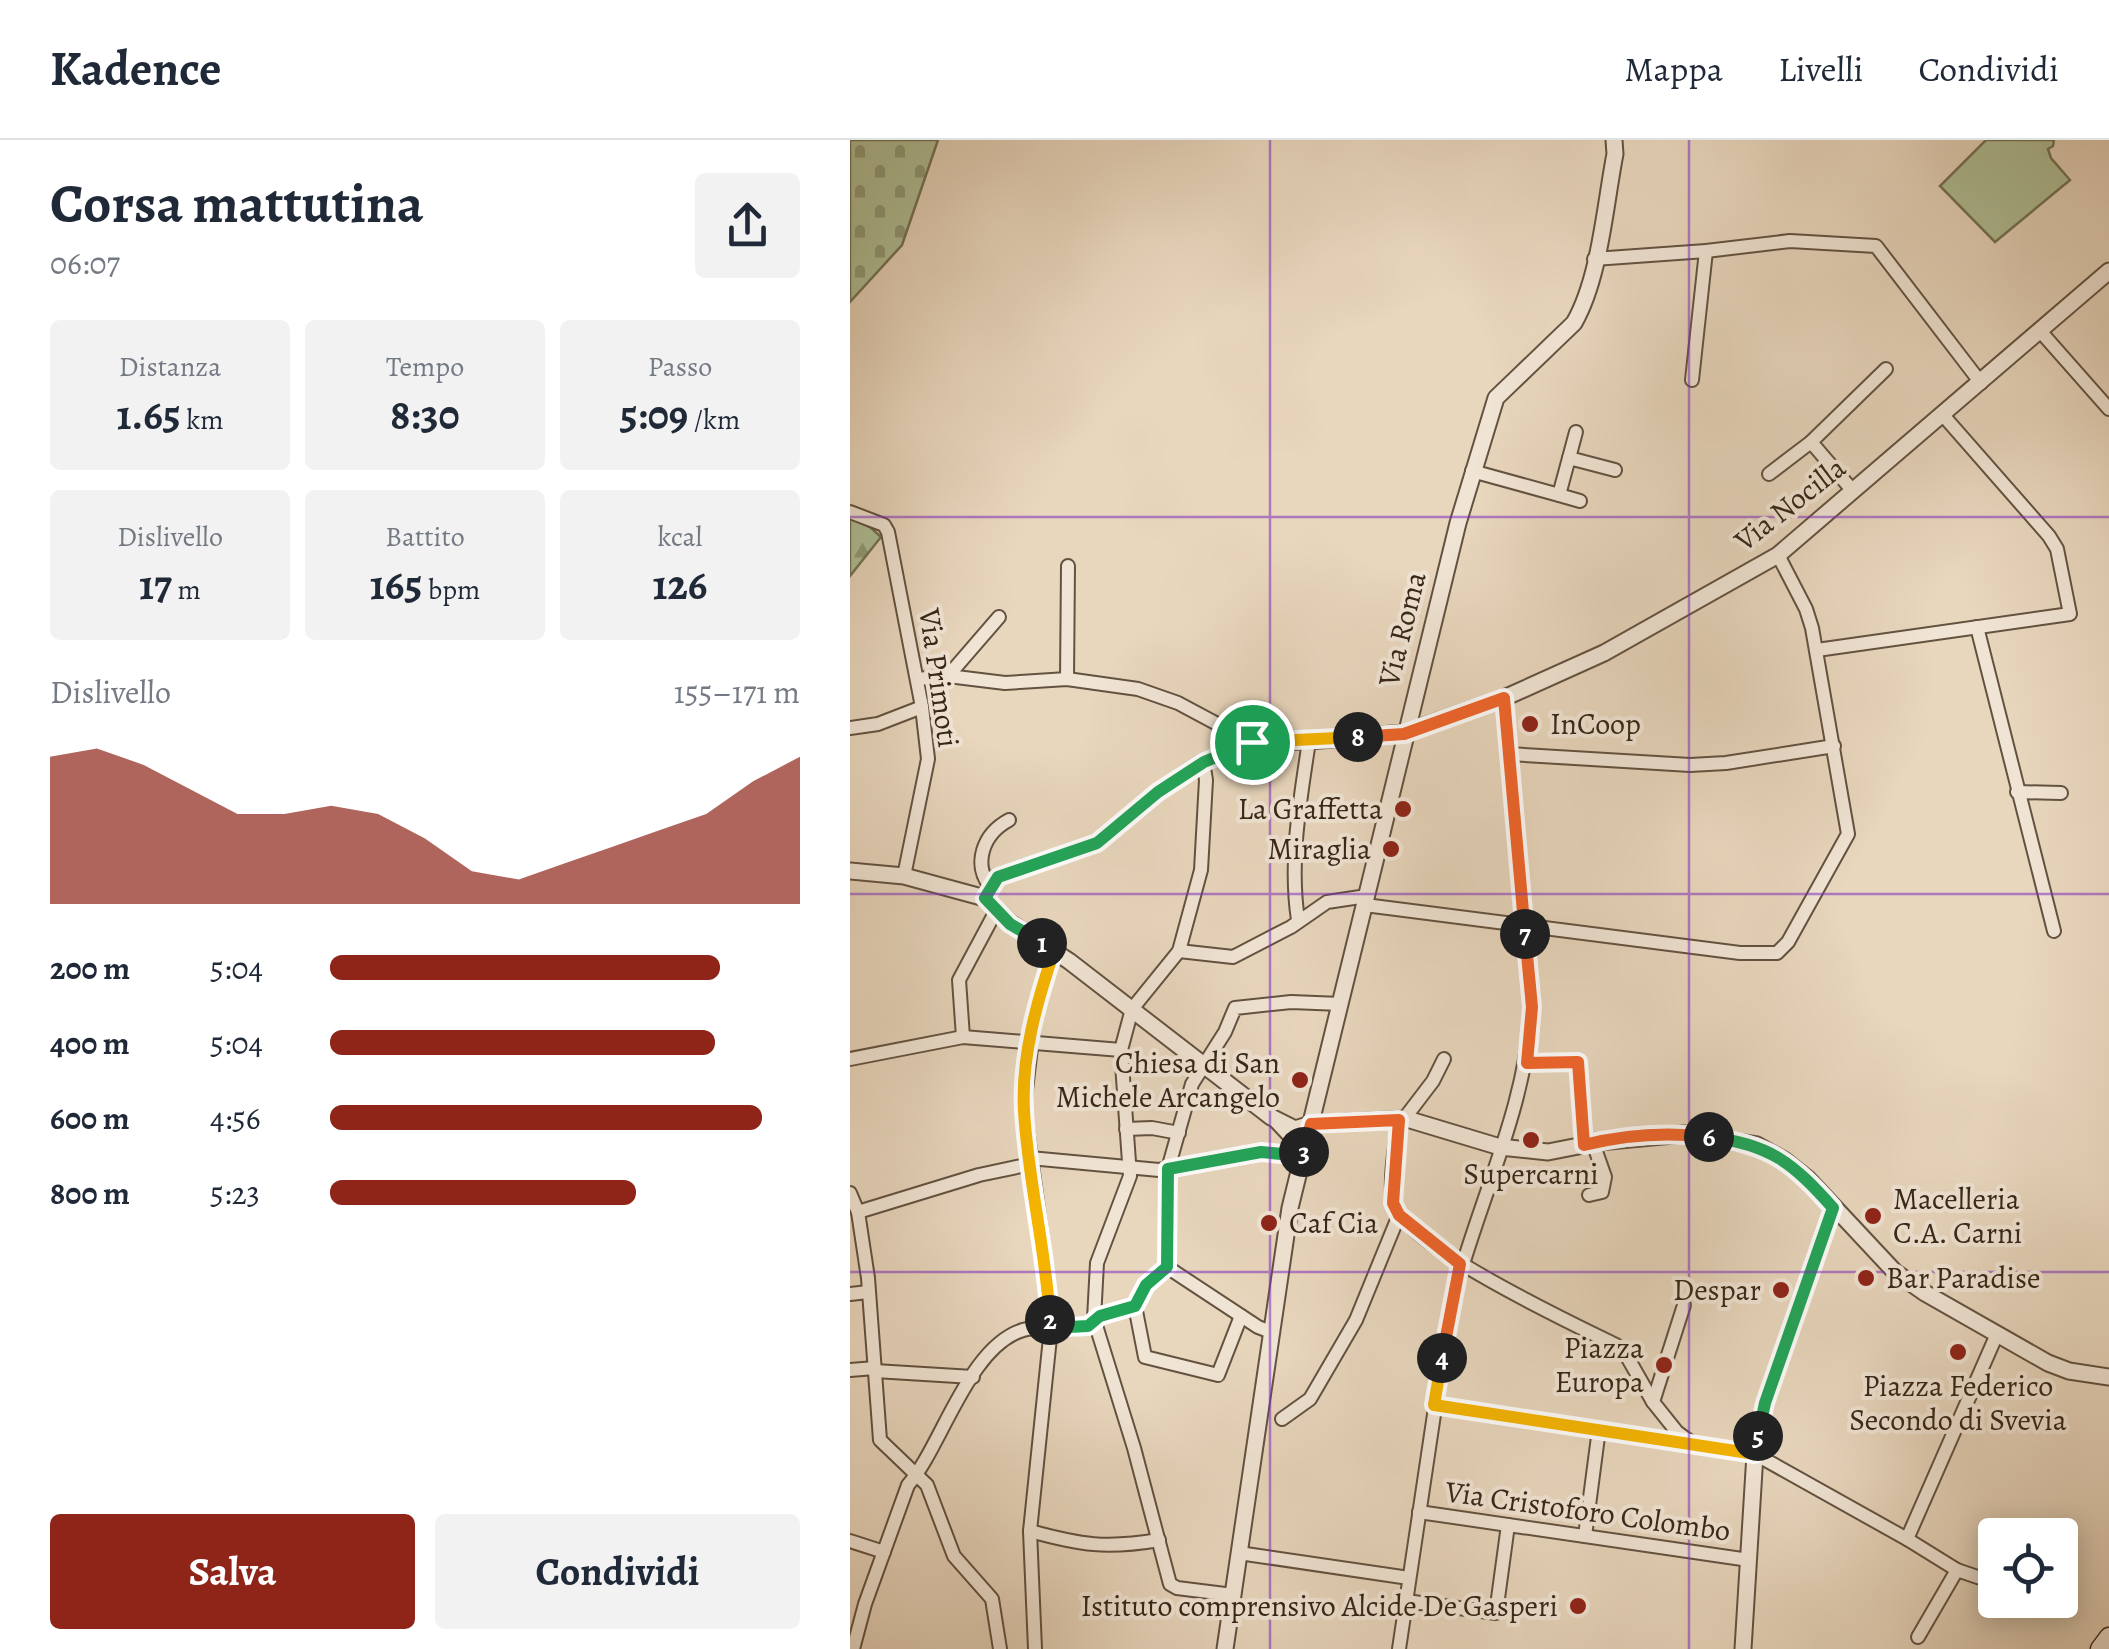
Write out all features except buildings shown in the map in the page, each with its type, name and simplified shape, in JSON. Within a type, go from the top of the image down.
[{"type":"main road","points":[[2100,1649],[2109,1638]]},
{"type":"street","points":[[1614,140],[1594,259],[1706,252],[1790,241],[1876,246],[1980,382]]},
{"type":"street","points":[[1692,380],[1706,252]]},
{"type":"street","name":"Via Roma","points":[[1225,1649],[1290,1208],[1291,1154],[1313,1116],[1472,470],[1496,398],[1574,322],[1586,298],[1594,259]]},
{"type":"street","name":"Via Nocilla","points":[[1252,742],[1404,734],[1504,698],[1604,653],[1778,556],[2109,271]]},
{"type":"street","points":[[2041,332],[2109,409]]},
{"type":"street","points":[[1769,474],[1811,442],[1886,368]]},
{"type":"street","points":[[1817,650],[2070,614],[2057,549],[1942,414]]},
{"type":"street","points":[[1559,495],[1576,432]]},
{"type":"street","points":[[1811,442],[1853,491]]},
{"type":"street","points":[[1569,458],[1616,470]]},
{"type":"street","points":[[1472,470],[1580,500]]},
{"type":"street","name":"Via Primoti","points":[[850,512],[884,525],[888,532],[922,707],[928,759],[904,876]]},
{"type":"street","points":[[1179,951],[1233,957],[1326,902],[1366,901],[1524,926],[1740,953],[1777,953],[1788,942],[1848,834],[1817,650],[1806,608],[1778,556]]},
{"type":"street","points":[[1066,679],[1068,566]]},
{"type":"street","points":[[948,676],[999,617]]},
{"type":"street","points":[[1976,627],[2054,931]]},
{"type":"street","points":[[917,679],[948,676],[994,683],[1066,679],[1138,689],[1178,702],[1252,742]]},
{"type":"street","points":[[1399,1649],[1448,1314],[1460,1264],[1527,1063],[1532,1007],[1504,698]]},
{"type":"street","points":[[850,728],[878,724],[922,707]]},
{"type":"street","points":[[962,1037],[958,980],[977,942],[998,877],[1097,843],[1158,792],[1204,762],[1252,742]]},
{"type":"street","points":[[1298,920],[1294,851],[1309,742]]},
{"type":"street","points":[[1509,754],[1690,765],[1834,746]]},
{"type":"street","points":[[1204,762],[1202,870],[1179,951],[1132,1009],[1121,1050],[1129,1169],[1125,1195],[1097,1263],[1094,1319],[1170,1584],[1233,1595]]},
{"type":"street","points":[[2017,792],[2062,794]]},
{"type":"street","points":[[1009,820],[990,833],[980,863],[991,900],[1010,924],[1288,1126],[1295,1128],[1313,1116],[1403,1119],[1500,1147],[1548,1152],[1684,1134],[1756,1145],[1796,1170],[1896,1272],[1925,1293],[2069,1371],[2109,1377]]},
{"type":"street","points":[[850,871],[904,876],[991,900]]},
{"type":"street","points":[[1035,1649],[1030,1531],[1051,1328],[1024,1107],[1036,1005],[1056,958]]},
{"type":"street","points":[[1241,1316],[1218,1376],[1145,1357],[1135,1306],[1146,1285],[1167,1267],[1168,1169],[1192,1084],[1225,1032],[1235,1008],[1301,1002],[1341,1004]]},
{"type":"street","points":[[850,1059],[962,1037],[1121,1050]]},
{"type":"street","points":[[1444,1059],[1433,1081],[1403,1119],[1392,1190],[1399,1215],[1460,1264],[1616,1345],[1625,1353],[1653,1402],[1678,1432],[1694,1444]]},
{"type":"street","points":[[1527,1063],[1578,1062],[1588,1144],[1605,1185],[1602,1192],[1589,1195]]},
{"type":"street","points":[[858,1212],[1030,1161],[1168,1169],[1261,1152],[1291,1154],[1292,1139],[1271,1116]]},
{"type":"street","points":[[1126,1129],[1179,1133]]},
{"type":"street","points":[[850,1192],[858,1212],[868,1292],[880,1440],[927,1485],[954,1556],[992,1599],[1000,1649]]},
{"type":"street","points":[[1743,1649],[1755,1454],[1765,1403],[1833,1208]]},
{"type":"street","points":[[1282,1419],[1310,1398],[1356,1320],[1399,1215]]},
{"type":"street","points":[[1167,1267],[1272,1332]]},
{"type":"street","points":[[850,1294],[868,1292]]},
{"type":"street","points":[[1653,1402],[1684,1305]]},
{"type":"street","points":[[853,1649],[908,1485],[973,1376],[1008,1337],[1025,1329],[1088,1326],[1094,1319],[1135,1306]]},
{"type":"street","points":[[1907,1538],[1997,1334]]},
{"type":"street","points":[[850,1370],[973,1376]]},
{"type":"street","points":[[1434,1405],[1755,1454],[1957,1570],[1978,1577]]},
{"type":"street","points":[[1585,1536],[1600,1429]]},
{"type":"street","name":"Via Cristoforo Colombo","points":[[1419,1512],[1749,1560]]},
{"type":"street","points":[[1406,1601],[1496,1613],[1508,1525]]},
{"type":"street","points":[[1030,1531],[1082,1545],[1120,1547],[1159,1540]]},
{"type":"street","points":[[850,1541],[884,1552]]},
{"type":"street","points":[[1239,1553],[1409,1578]]},
{"type":"street","points":[[1918,1637],[1957,1570]]},
{"type":"green space","points":[[850,140],[938,140],[902,245],[850,302]]},
{"type":"green space","points":[[1986,140],[2054,140],[2048,149],[2051,158],[2070,180],[1995,242],[1940,186]]},
{"type":"green space","points":[[850,518],[881,537],[850,576]]},
{"type":"place","name":"InCoop","points":[[1530,724]]},
{"type":"place","name":"La Graffetta","points":[[1403,809]]},
{"type":"place","name":"Miraglia","points":[[1391,849]]},
{"type":"place","name":"Chiesa di San Michele Arcangelo","points":[[1300,1080]]},
{"type":"place","name":"Supercarni","points":[[1531,1140]]},
{"type":"place","name":"Macelleria C.A. Carni","points":[[1873,1216]]},
{"type":"place","name":"Caf Cia","points":[[1269,1223]]},
{"type":"place","name":"Bar Paradise","points":[[1866,1278]]},
{"type":"place","name":"Despar","points":[[1781,1290]]},
{"type":"place","name":"Piazza Federico Secondo di Svevia","points":[[1958,1352]]},
{"type":"place","name":"Piazza Europa","points":[[1664,1365]]},
{"type":"place","name":"Istituto comprensivo Alcide De Gasperi","points":[[1578,1606]]},
{"type":"route","points":[[1504,698],[1532,1007],[1527,1063],[1578,1062],[1584,1145],[1684,1134],[1756,1145],[1784,1160],[1833,1208],[1765,1403],[1755,1454],[1434,1405],[1460,1264],[1399,1215],[1393,1203],[1399,1120],[1311,1124],[1302,1156],[1261,1152],[1168,1169],[1170,1246],[1162,1274],[1146,1285],[1135,1306],[1100,1316],[1088,1326],[1051,1328],[1024,1107],[1030,1036],[1054,951],[1010,924],[985,898],[998,877],[1084,850],[1158,792],[1204,762],[1252,742],[1404,734],[1504,698]]}]
